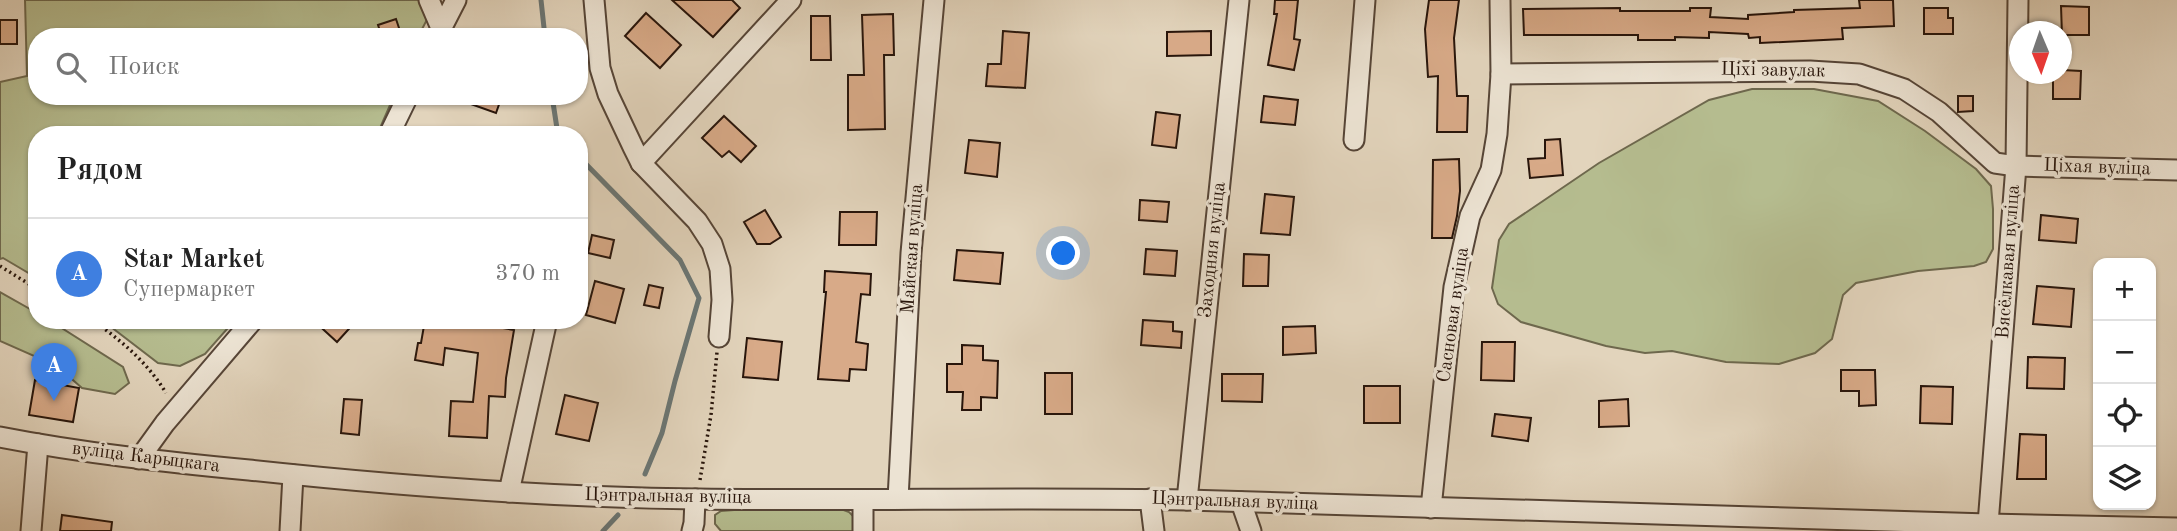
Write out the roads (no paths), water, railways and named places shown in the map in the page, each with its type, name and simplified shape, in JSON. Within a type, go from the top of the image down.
[{"type":"street","points":[[429,0],[438,28]]},
{"type":"street","points":[[441,28],[456,0]]},
{"type":"street","points":[[594,0],[600,68],[608,94],[642,163],[697,221],[712,244],[720,269],[722,300],[719,337]]},
{"type":"street","points":[[642,163],[791,0]]},
{"type":"street","name":"Майская вуліца","points":[[898,499],[911,253],[934,0]]},
{"type":"street","name":"Заходняя вуліца","points":[[1187,500],[1239,0]]},
{"type":"street","points":[[1354,140],[1365,0]]},
{"type":"street","name":"Сасновая вуліца","points":[[1431,508],[1454,287],[1470,216],[1491,170],[1497,134],[1501,74],[1500,0]]},
{"type":"street","name":"Вясёлкавая вуліца","points":[[1988,524],[2016,166],[2018,0]]},
{"type":"street","name":"Ціхі завулак","points":[[1501,74],[1810,71],[1859,74],[1904,89],[1939,112],[1995,163],[2016,166]]},
{"type":"street","points":[[393,126],[404,105]]},
{"type":"street","name":"Ціхая вуліца","points":[[2016,166],[2177,170]]},
{"type":"street","points":[[139,459],[176,410],[245,329]]},
{"type":"street","points":[[509,492],[545,329]]},
{"type":"street","name":"вуліца Карыцкага","points":[[0,437],[139,459],[293,475]]},
{"type":"street","points":[[32,531],[38,444]]},
{"type":"street","points":[[290,531],[293,475]]},
{"type":"street","name":"Цэнтральная вуліца","points":[[293,475],[509,492],[695,499],[1150,499],[2134,529],[2177,528]]},
{"type":"street","points":[[695,499],[696,528]]},
{"type":"street","points":[[1150,499],[1154,531]]},
{"type":"street","points":[[863,500],[863,531]]},
{"type":"street","points":[[1241,502],[1251,531]]},
{"type":"waterway","points":[[541,0],[544,28]]},
{"type":"waterway","points":[[553,105],[557,126]]},
{"type":"waterway","points":[[588,166],[680,260],[699,298],[662,433],[645,474]]},
{"type":"waterway","points":[[603,531],[618,515]]},
{"type":"place","name":"Star Market","points":[[54,401]]}]
